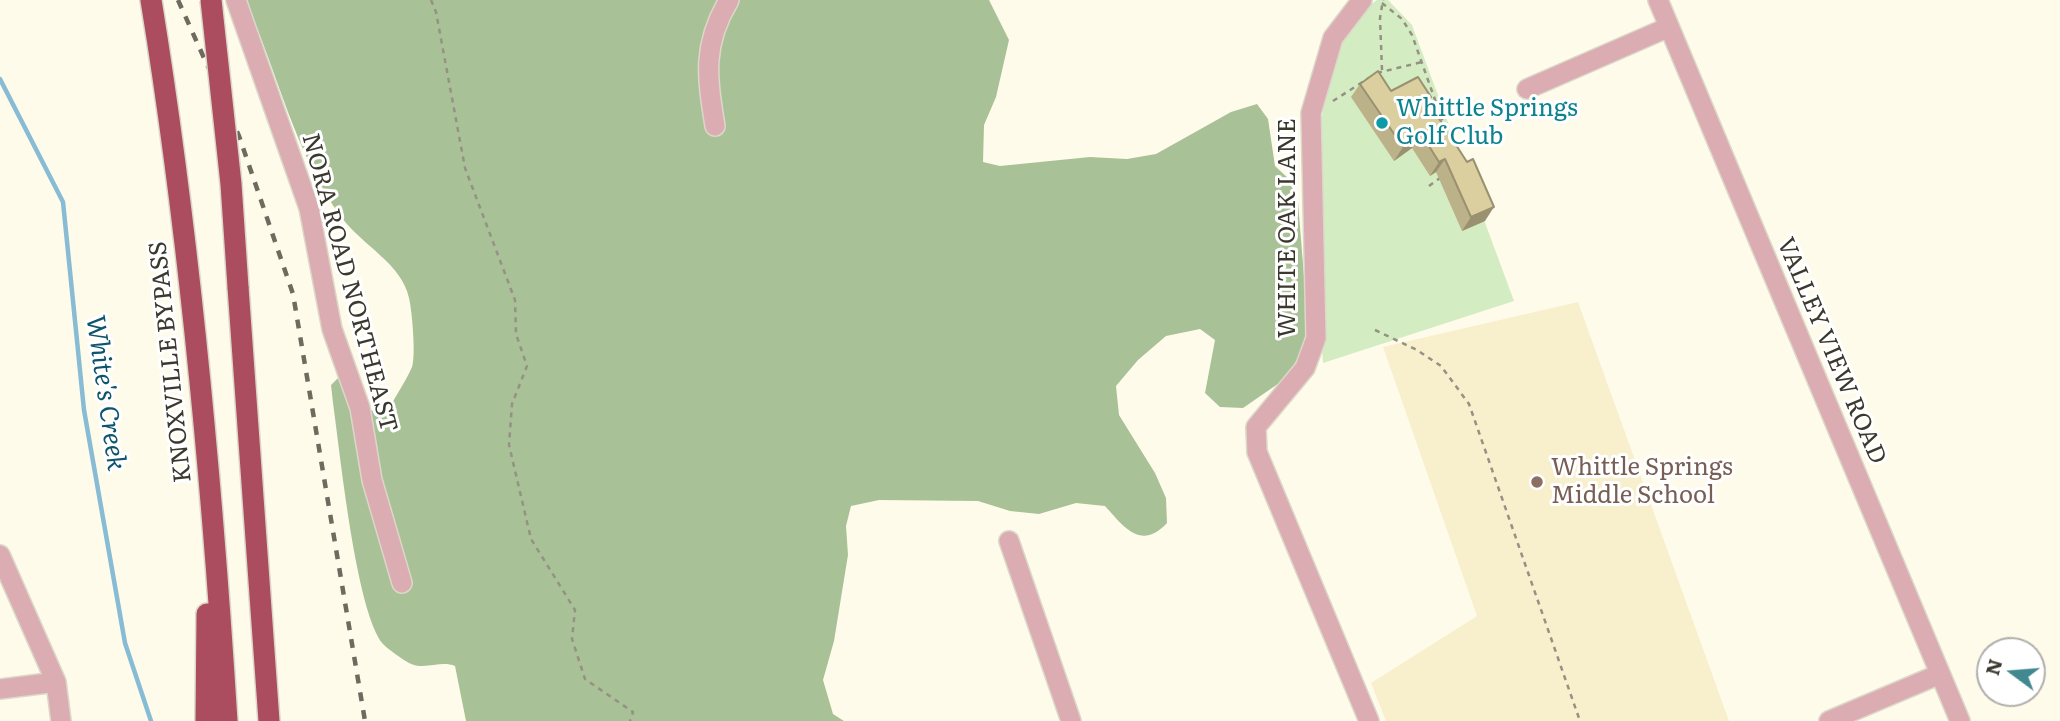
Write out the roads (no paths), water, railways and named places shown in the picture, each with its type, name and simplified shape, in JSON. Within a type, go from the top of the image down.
[{"type":"highway","name":"KNOXVILLE BYPASS","points":[[151,0],[166,88],[198,367],[213,518],[227,721]]},
{"type":"highway","points":[[211,0],[231,184],[269,721]]},
{"type":"highway","points":[[198,367],[208,626],[206,721]]},
{"type":"street","name":"NORA ROAD NORTHEAST","points":[[236,0],[309,208],[332,329],[360,408],[372,480],[402,583]]},
{"type":"street","points":[[715,126],[707,73],[709,50],[711,38],[729,0]]},
{"type":"street","name":"WHITE OAK LANE","points":[[1362,0],[1333,38],[1311,113],[1316,338],[1305,368],[1256,427],[1257,452],[1369,721]]},
{"type":"street","name":"VALLEY VIEW ROAD","points":[[1658,0],[1960,721]]},
{"type":"street","points":[[1527,89],[1669,27]]},
{"type":"street","points":[[1009,541],[1071,721]]},
{"type":"street","points":[[0,555],[56,682],[61,721]]},
{"type":"street","points":[[1829,721],[1940,674]]},
{"type":"street","points":[[0,689],[56,682]]},
{"type":"waterway","name":"White's Creek","points":[[0,79],[63,202],[84,410],[125,643],[151,721]]},
{"type":"railway","points":[[178,0],[239,136],[293,294],[365,721]]},
{"type":"place","name":"Whittle Springs Golf Club","points":[[1382,123]]},
{"type":"place","name":"Whittle Springs Middle School","points":[[1537,482]]}]
